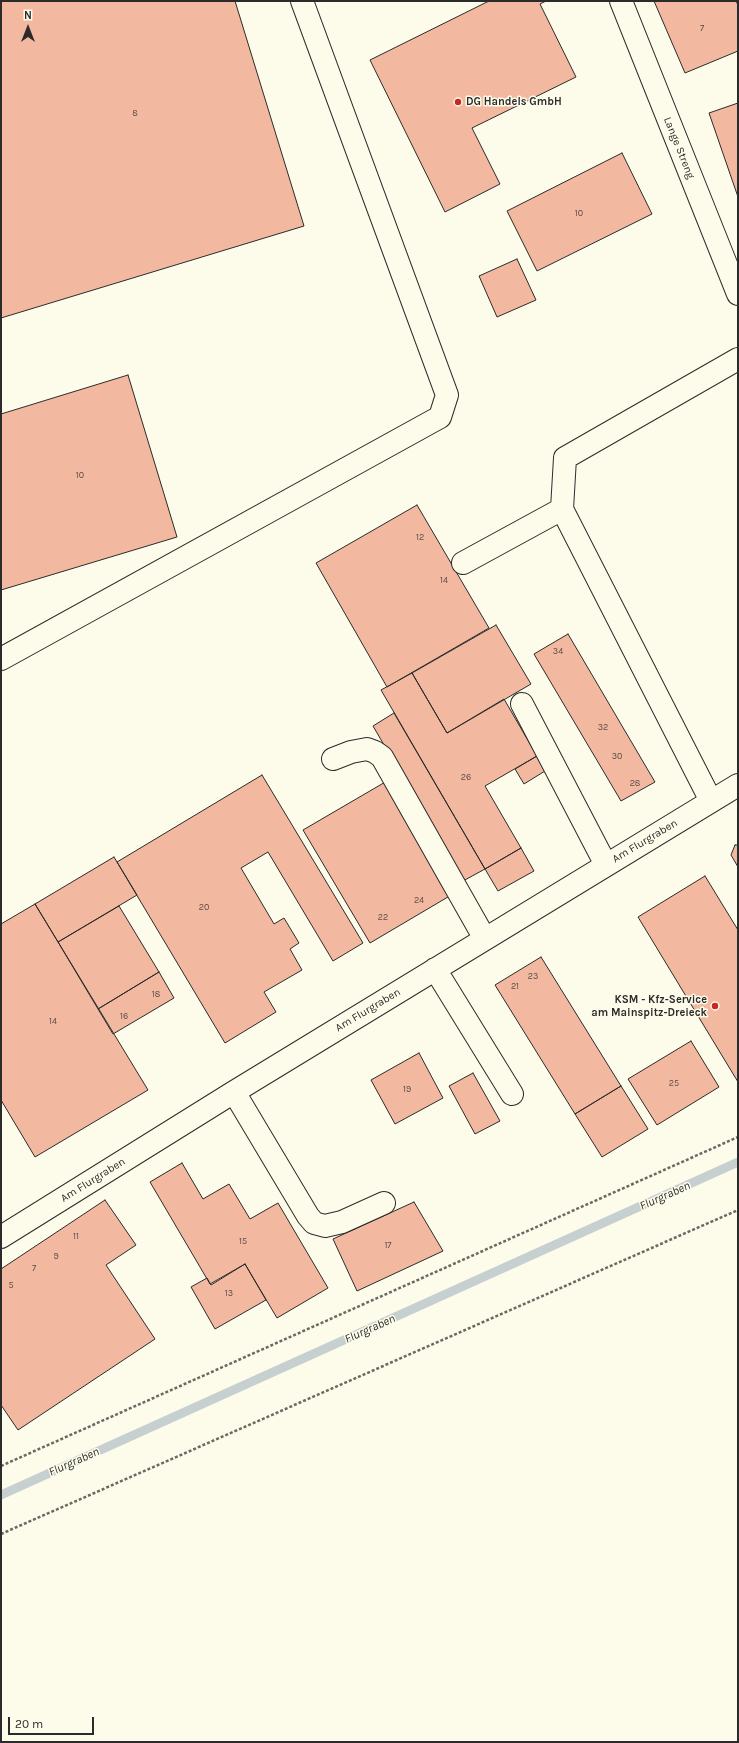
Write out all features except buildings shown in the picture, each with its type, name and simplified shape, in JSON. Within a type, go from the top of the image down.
[{"type":"street","points":[[1,659],[440,417],[447,394],[302,1]]},
{"type":"street","name":"Lange Streng","points":[[621,1],[738,294]]},
{"type":"street","points":[[711,801],[562,509],[565,458],[738,359]]},
{"type":"street","points":[[463,563],[562,509]]},
{"type":"street","points":[[522,704],[606,865]]},
{"type":"street","points":[[333,759],[351,752],[367,750],[375,752],[382,757],[485,939]]},
{"type":"street","name":"Am Flurgraben","points":[[1,1238],[234,1092],[738,785]]},
{"type":"street","points":[[435,969],[512,1094]]},
{"type":"street","points":[[234,1092],[308,1216],[314,1223],[325,1226],[342,1222],[384,1203]]},
{"type":"path","points":[[1,1466],[738,1137]]},
{"type":"path","points":[[1,1534],[738,1210]]},
{"type":"waterway","name":"Flurgraben","points":[[1,1495],[738,1162]]},
{"type":"place","name":"DG Handels GmbH","points":[[458,102]]},
{"type":"place","name":"KSM - Kfz-Service am Mainspitz-Dreieck","points":[[715,1006]]}]
